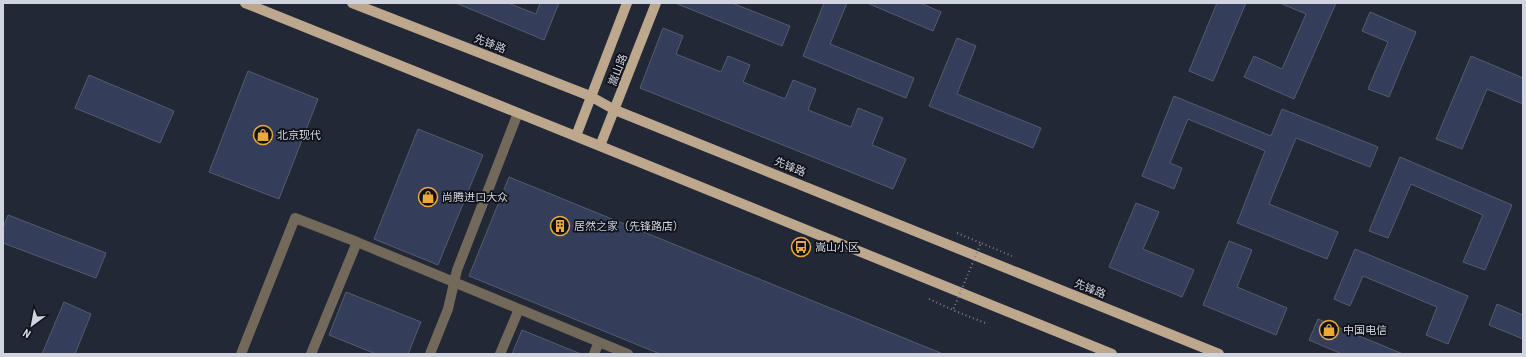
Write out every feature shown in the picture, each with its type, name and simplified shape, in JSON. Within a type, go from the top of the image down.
[{"type":"main road","points":[[245,3],[518,112],[1112,354]]},
{"type":"main road","name":"先锋路","points":[[352,3],[590,96],[615,110],[1219,354]]},
{"type":"main road","name":"嵩山路","points":[[576,136],[590,96],[627,3]]},
{"type":"main road","name":"嵩山路","points":[[600,146],[656,3]]},
{"type":"lane","points":[[430,354],[448,309],[457,270],[518,112]]},
{"type":"lane","points":[[242,354],[295,218],[357,242],[628,354]]},
{"type":"lane","points":[[311,354],[357,242]]},
{"type":"lane","points":[[500,354],[519,309]]},
{"type":"lane","points":[[594,354],[599,342]]},
{"type":"path","points":[[957,233],[1012,256]]},
{"type":"path","points":[[953,310],[981,243]]},
{"type":"path","points":[[929,299],[985,323]]},
{"type":"building","points":[[456,3],[508,3],[536,14],[540,3],[559,3],[544,40]]},
{"type":"building","points":[[675,3],[732,3],[790,26],[782,46]]},
{"type":"building","points":[[824,3],[847,3],[830,44],[914,78],[906,98],[803,56]]},
{"type":"building","points":[[867,3],[920,3],[941,12],[933,31]]},
{"type":"building","points":[[1217,3],[1246,3],[1213,81],[1189,71]]},
{"type":"building","points":[[1280,3],[1336,3],[1294,99],[1244,77],[1254,56],[1282,69],[1306,14]]},
{"type":"building","points":[[1370,12],[1416,32],[1389,97],[1368,89],[1388,42],[1362,31]]},
{"type":"building","points":[[663,28],[683,36],[676,54],[721,72],[728,56],[750,65],[743,82],[785,99],[793,80],[816,89],[808,110],[851,127],[858,108],[883,118],[872,145],[906,159],[893,189],[640,88]]},
{"type":"building","points":[[957,38],[976,46],[957,94],[1041,128],[1033,148],[929,106]]},
{"type":"building","points":[[1471,56],[1523,78],[1523,104],[1487,89],[1462,149],[1436,139]]},
{"type":"building","name":"北京现代","points":[[248,71],[318,99],[279,199],[209,172]]},
{"type":"building","points":[[89,75],[174,111],[160,143],[75,108]]},
{"type":"building","points":[[1174,96],[1271,136],[1282,109],[1378,147],[1370,167],[1296,138],[1269,204],[1338,232],[1327,259],[1237,223],[1265,151],[1188,119],[1170,163],[1182,168],[1174,189],[1142,176]]},
{"type":"building","name":"尚腾进口大众","points":[[418,129],[483,155],[438,265],[374,239]]},
{"type":"building","points":[[1400,157],[1512,205],[1485,270],[1463,262],[1483,215],[1411,184],[1388,238],[1369,231]]},
{"type":"building","name":"居然之家（先锋路店）","points":[[509,177],[943,354],[660,354],[469,276]]},
{"type":"building","points":[[1136,203],[1159,212],[1143,249],[1194,270],[1182,297],[1109,267]]},
{"type":"building","points":[[8,215],[106,253],[96,278],[3,243],[3,228]]},
{"type":"building","points":[[1229,241],[1252,250],[1237,287],[1287,308],[1276,335],[1203,305]]},
{"type":"building","points":[[1355,249],[1468,296],[1448,344],[1426,335],[1437,307],[1363,276],[1350,306],[1334,299]]},
{"type":"building","points":[[346,292],[421,322],[408,354],[376,354],[329,335]]},
{"type":"building","points":[[64,302],[91,314],[75,354],[42,354]]},
{"type":"building","points":[[1497,304],[1523,315],[1523,339],[1489,325]]},
{"type":"building","name":"中国电信","points":[[1318,319],[1403,354],[1342,354],[1309,340]]},
{"type":"building","points":[[522,330],[581,354],[512,354]]},
{"type":"place","name":"北京现代","points":[[263,135]]},
{"type":"place","name":"尚腾进口大众","points":[[428,197]]},
{"type":"place","name":"居然之家（先锋路店）","points":[[560,226]]},
{"type":"place","name":"嵩山小区","points":[[801,247]]},
{"type":"place","name":"中国电信","points":[[1329,330]]}]
